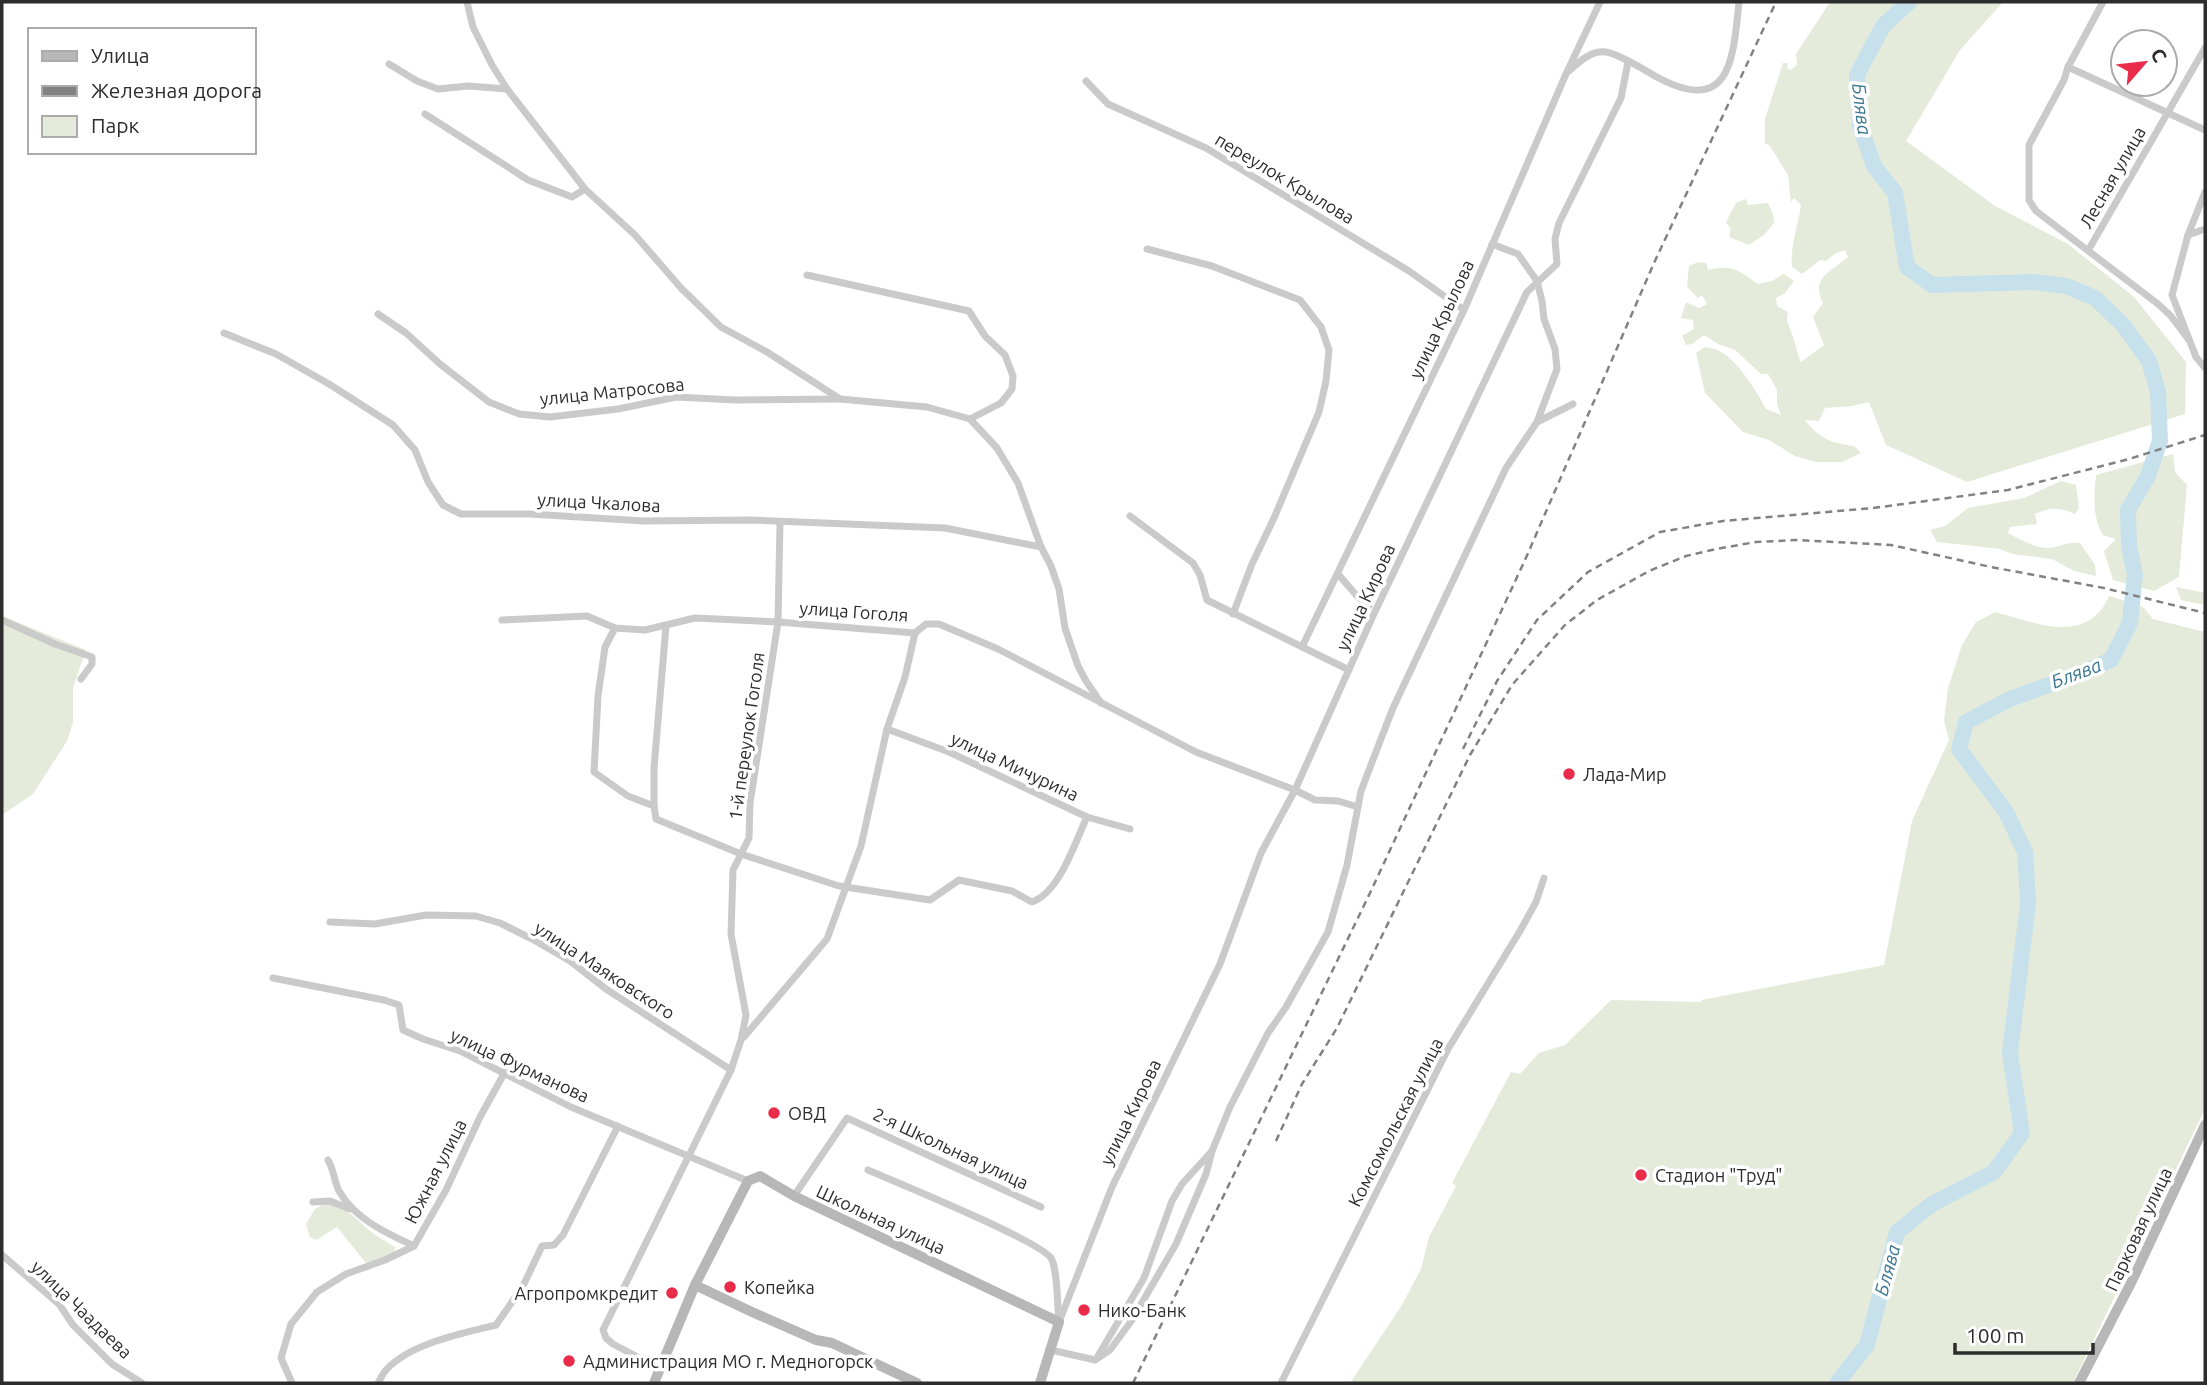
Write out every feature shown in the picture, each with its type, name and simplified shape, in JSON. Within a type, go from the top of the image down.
[{"type":"street","name":"улица Матросова","points":[[467,2],[473,27],[507,89],[585,189],[635,235],[681,288],[721,327],[767,352],[839,399]]},
{"type":"street","name":"улица Крылова","points":[[1302,646],[1464,310],[1600,2]]},
{"type":"street","points":[[1566,74],[1586,55],[1606,52],[1667,83],[1689,91],[1712,87],[1725,76],[1731,61],[1739,2]]},
{"type":"street","points":[[2103,2],[2029,145],[2029,200],[2036,211],[2170,314],[2189,340]]},
{"type":"street","name":"Лесная улица","points":[[2088,249],[2205,48]]},
{"type":"street","name":"улица Кирова","points":[[1059,1322],[1112,1187],[1220,964],[1261,853],[1295,790],[1372,618],[1527,292],[1557,264],[1555,239],[1559,223],[1621,97],[1628,62]]},
{"type":"street","points":[[389,64],[417,81],[439,89],[468,86],[507,89]]},
{"type":"street","points":[[2068,67],[2205,130]]},
{"type":"street","name":"переулок Крылова","points":[[1086,81],[1108,104],[1206,148],[1409,271],[1464,310]]},
{"type":"street","points":[[425,114],[528,180],[572,197],[585,189]]},
{"type":"street","points":[[2205,192],[2188,235],[2172,295],[2196,357],[2205,368]]},
{"type":"street","points":[[2188,235],[2205,229]]},
{"type":"street","points":[[1051,1350],[1095,1360],[1110,1350],[1132,1320],[1176,1244],[1206,1174],[1212,1151],[1230,1107],[1268,1033],[1286,1007],[1328,932],[1347,865],[1362,791],[1393,708],[1506,468],[1537,422],[1557,369],[1555,349],[1544,319],[1537,281],[1518,254],[1492,244]]},
{"type":"street","points":[[1147,249],[1212,266],[1300,300],[1321,327],[1329,350],[1319,412],[1252,564],[1233,614]]},
{"type":"street","points":[[807,275],[968,312],[985,336],[1005,355],[1013,376],[1012,389],[1001,403],[970,419],[997,447],[1018,483],[1059,589],[1071,648],[1086,681],[1101,703]]},
{"type":"street","name":"улица Матросова","points":[[378,314],[406,333],[440,364],[489,401],[519,414],[550,417],[618,409],[676,397],[735,400],[839,399],[927,407],[970,419]]},
{"type":"street","name":"улица Чкалова","points":[[224,333],[276,354],[393,425],[415,450],[428,482],[443,505],[461,514],[945,528],[1041,547]]},
{"type":"street","points":[[1537,422],[1573,404]]},
{"type":"street","points":[[1130,516],[1193,563],[1200,575],[1207,600],[1349,670]]},
{"type":"street","name":"1-й переулок Гоголя","points":[[741,1040],[746,1015],[732,934],[733,870],[749,838],[750,803],[778,622],[780,522]]},
{"type":"street","points":[[1338,574],[1369,606]]},
{"type":"street","name":"улица Гоголя","points":[[502,620],[587,616],[615,628],[645,630],[695,618],[915,633],[926,624],[939,624],[998,649],[1196,752],[1315,800],[1338,801],[1358,807]]},
{"type":"street","points":[[2,620],[92,657],[94,663],[81,679]]},
{"type":"street","points":[[666,626],[654,768],[656,818],[741,854],[846,890],[930,900],[959,880],[1012,891],[1032,902],[1055,884],[1087,817]]},
{"type":"street","points":[[615,628],[605,647],[598,696],[594,772],[628,796],[654,806]]},
{"type":"street","points":[[660,1369],[606,1339],[603,1330],[605,1323],[731,1070],[741,1040],[827,939],[861,846],[887,729],[905,677],[915,633]]},
{"type":"street","name":"улица Мичурина","points":[[887,729],[949,752],[1087,817],[1130,829]]},
{"type":"street","name":"Комсомольская улица","points":[[1281,1383],[1448,1049],[1520,931],[1536,902],[1544,878]]},
{"type":"street","name":"улица Маяковского","points":[[330,922],[375,924],[426,915],[476,916],[500,923],[569,961],[606,989],[731,1070]]},
{"type":"street","name":"улица Фурманова","points":[[273,978],[398,1005],[403,1030],[460,1051],[571,1107],[689,1155]]},
{"type":"street","name":"Южная улица","points":[[292,1383],[281,1358],[291,1324],[317,1292],[346,1274],[414,1246],[446,1190],[480,1117],[505,1072]]},
{"type":"street","name":"2-я Школьная улица","points":[[794,1196],[847,1118],[1041,1207]]},
{"type":"street","name":"Парковая улица","points":[[2080,1383],[2134,1277],[2205,1125]]},
{"type":"street","points":[[378,1383],[387,1369],[411,1351],[496,1325],[523,1286],[542,1247],[554,1245],[563,1235],[618,1126]]},
{"type":"street","points":[[1095,1360],[1144,1278],[1172,1201],[1182,1184],[1212,1151]]},
{"type":"street","name":"Школьная улица","points":[[689,1155],[748,1181],[760,1176],[794,1196],[1059,1322]]},
{"type":"street","points":[[328,1160],[337,1185],[351,1209]]},
{"type":"street","points":[[868,1170],[1047,1253],[1055,1270],[1059,1322],[1040,1383]]},
{"type":"street","points":[[654,1383],[695,1285],[748,1181]]},
{"type":"street","points":[[313,1202],[330,1201],[351,1209],[386,1233],[414,1246]]},
{"type":"street","name":"улица Чаадаева","points":[[2,1255],[58,1304],[73,1325],[112,1364],[142,1383]]},
{"type":"street","points":[[695,1285],[816,1340],[832,1343],[917,1383]]},
{"type":"green space","points":[[1830,2],[2003,2],[1960,50],[1906,141],[1995,206],[2068,244],[2134,297],[2186,362],[2185,414],[1967,482],[1886,445],[1869,402],[1825,408],[1819,421],[1805,420],[1821,436],[1854,446],[1861,453],[1842,462],[1816,462],[1795,456],[1769,440],[1743,432],[1705,393],[1696,353],[1705,347],[1717,350],[1734,362],[1766,409],[1781,415],[1777,390],[1768,374],[1761,374],[1735,350],[1704,335],[1686,345],[1682,336],[1694,329],[1693,320],[1681,318],[1686,302],[1699,308],[1707,304],[1702,295],[1698,298],[1687,287],[1689,266],[1698,262],[1706,263],[1708,270],[1730,268],[1758,284],[1772,281],[1784,274],[1794,281],[1785,293],[1776,298],[1777,306],[1788,312],[1788,323],[1801,362],[1824,345],[1813,317],[1823,303],[1819,287],[1824,276],[1848,257],[1845,250],[1836,253],[1826,261],[1820,260],[1802,274],[1792,267],[1793,244],[1801,205],[1794,198],[1791,202],[1788,175],[1770,146],[1765,143],[1765,119],[1783,63],[1788,63],[1787,68],[1791,70],[1797,65],[1796,54]]},
{"type":"green space","points":[[1746,199],[1748,205],[1768,203],[1774,223],[1764,235],[1749,245],[1729,237],[1731,229],[1726,222],[1736,203]]},
{"type":"green space","points":[[2173,454],[2175,472],[2187,485],[2179,577],[2154,591],[2113,580],[2104,551],[2116,539],[2103,535],[2097,521],[2094,499],[2096,475]]},
{"type":"green space","points":[[2061,481],[2076,485],[2079,508],[2075,514],[2060,509],[2045,510],[2035,514],[2037,524],[2010,527],[2008,533],[2046,548],[2080,543],[2095,565],[2096,576],[2074,571],[2052,559],[2012,554],[2000,549],[1937,542],[1930,530],[1945,526],[1968,508],[2024,498]]},
{"type":"green space","points":[[2176,587],[2205,593],[2205,605],[2181,600]]},
{"type":"green space","points":[[2109,596],[2143,607],[2153,619],[2205,632],[2205,1109],[2073,1383],[1350,1383],[1402,1305],[1421,1269],[1429,1237],[1456,1186],[1452,1183],[1511,1072],[1520,1074],[1539,1053],[1565,1045],[1611,1000],[1702,1002],[1701,1000],[1884,965],[1912,821],[1949,740],[1944,721],[1948,688],[1962,645],[1976,622],[1995,612],[2050,626],[2077,625],[2100,611]]},
{"type":"green space","points":[[2,616],[86,650],[73,688],[73,722],[67,741],[33,794],[2,815]]},
{"type":"green space","points":[[326,1203],[350,1213],[370,1231],[395,1247],[394,1253],[366,1263],[337,1227],[316,1240],[310,1237],[306,1224],[315,1209]]},
{"type":"waterway","name":"Блява","points":[[1837,1383],[1867,1345],[1897,1232],[1932,1204],[1994,1172],[2022,1133],[2010,1053],[2028,903],[2025,852],[2006,812],[1959,749],[1966,722],[2010,699],[2111,660],[2130,623],[2135,575],[2129,546],[2128,510],[2148,476],[2160,441],[2158,392],[2149,361],[2124,326],[2095,298],[2066,286],[2033,282],[1932,285],[1907,267],[1895,193],[1874,166],[1860,126],[1857,75],[1883,26],[1909,2]]},
{"type":"railway","points":[[1133,1383],[1370,893],[1525,560],[1654,263],[1776,2]]},
{"type":"railway","points":[[1463,749],[1497,681],[1537,620],[1588,572],[1660,532],[1723,521],[1873,508],[2008,490],[2129,459],[2205,435]]},
{"type":"railway","points":[[1276,1141],[1302,1084],[1337,1028],[1470,755],[1512,685],[1565,625],[1597,600],[1649,571],[1686,556],[1756,542],[1796,540],[1891,545],[2104,588],[2205,613]]},
{"type":"place","name":"Лада-Мир","points":[[1569,774]]},
{"type":"place","name":"ОВД","points":[[774,1113]]},
{"type":"place","name":"Стадион \"Труд\"","points":[[1641,1175]]},
{"type":"place","name":"Копейка","points":[[730,1287]]},
{"type":"place","name":"Агропромкредит","points":[[672,1293]]},
{"type":"place","name":"Нико-Банк","points":[[1084,1310]]},
{"type":"place","name":"Администрация МО г. Медногорск","points":[[569,1361]]}]
